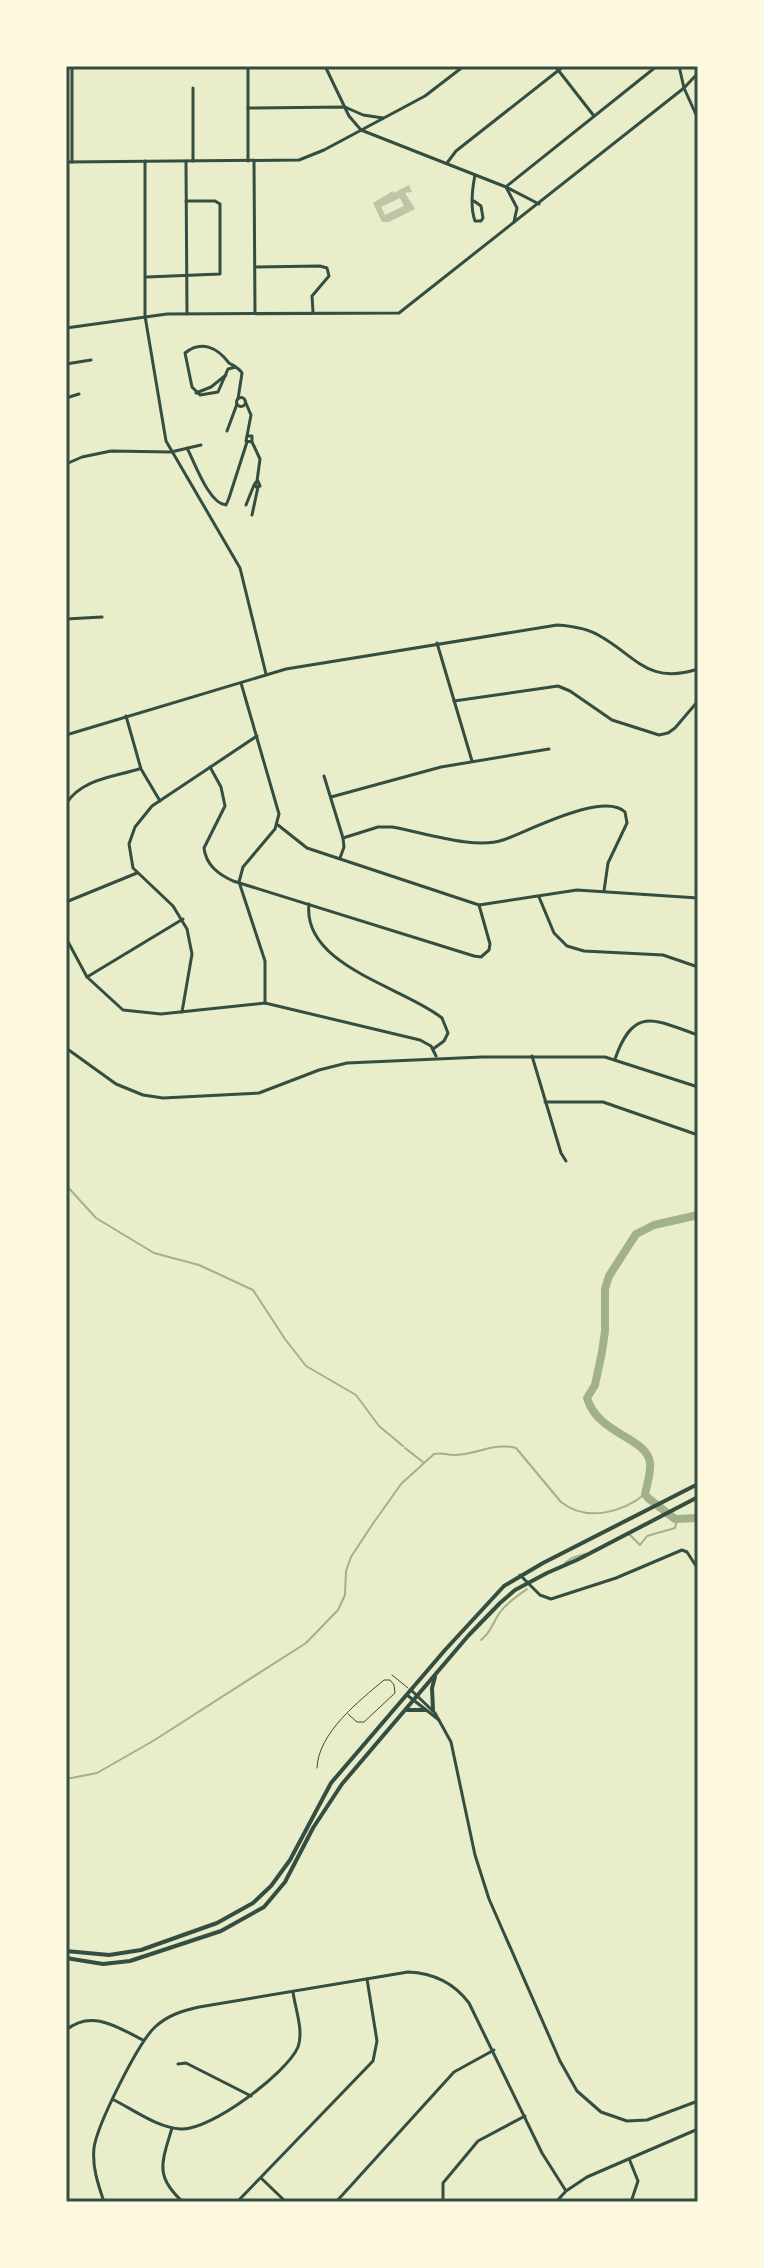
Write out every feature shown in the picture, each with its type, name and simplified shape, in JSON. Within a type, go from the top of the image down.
[{"type":"main road","points":[[66,1951],[109,1955],[141,1950],[217,1923],[253,1903],[271,1886],[290,1860],[331,1783],[492,1598],[520,1575],[698,1484]]},
{"type":"main road","points":[[66,1958],[103,1964],[130,1961],[221,1931],[264,1907],[285,1882],[331,1800],[491,1611],[528,1583],[698,1497]]},
{"type":"main road","points":[[433,1710],[432,1688],[436,1675]]},
{"type":"main road","points":[[405,1710],[425,1710]]},
{"type":"street","points":[[72,66],[72,162]]},
{"type":"street","points":[[248,66],[248,161]]},
{"type":"street","points":[[325,66],[345,107],[361,130],[506,187],[539,204]]},
{"type":"street","points":[[66,162],[306,158],[425,96],[456,68],[464,66]]},
{"type":"street","points":[[446,164],[456,151],[557,68],[564,66]]},
{"type":"street","points":[[506,187],[657,66]]},
{"type":"street","points":[[679,66],[684,88],[698,119]]},
{"type":"street","points":[[557,68],[594,116]]},
{"type":"street","points":[[66,328],[145,316],[187,314],[399,313],[684,88],[698,73]]},
{"type":"street","points":[[193,88],[193,161]]},
{"type":"street","points":[[66,99],[72,99]]},
{"type":"street","points":[[248,108],[345,107],[363,115],[383,118]]},
{"type":"street","points":[[145,161],[145,316],[166,441],[240,568],[266,674]]},
{"type":"street","points":[[186,161],[187,314]]},
{"type":"street","points":[[254,161],[255,314]]},
{"type":"street","points":[[474,201],[481,208],[481,221],[474,219],[474,201],[475,175]]},
{"type":"street","points":[[506,187],[517,208],[512,225]]},
{"type":"street","points":[[145,277],[220,274],[220,204],[215,201],[186,201]]},
{"type":"street","points":[[255,267],[327,268],[329,276],[312,296],[313,314]]},
{"type":"street","points":[[225,358],[226,373],[217,393],[200,395],[196,393],[188,374],[186,351],[205,346],[215,348],[242,373],[241,402],[227,431]]},
{"type":"street","points":[[66,364],[91,360]]},
{"type":"street","points":[[196,393],[211,387],[236,367]]},
{"type":"street","points":[[66,398],[79,394]]},
{"type":"street","points":[[187,448],[210,494],[217,504],[226,505],[249,440],[251,415],[241,402]]},
{"type":"street","points":[[249,440],[260,461],[252,515]]},
{"type":"street","points":[[66,464],[111,451],[171,452],[201,445]]},
{"type":"street","points":[[246,505],[256,484]]},
{"type":"street","points":[[66,619],[102,617]]},
{"type":"street","points":[[66,735],[266,674],[545,626],[569,625],[601,636],[633,661],[654,671],[675,673],[698,669]]},
{"type":"street","points":[[437,643],[472,761]]},
{"type":"street","points":[[240,681],[277,806],[278,825],[243,867],[239,882],[261,942],[265,961],[265,1003]]},
{"type":"street","points":[[454,701],[558,686],[612,720],[659,735],[675,728],[698,701]]},
{"type":"street","points":[[126,716],[141,769],[160,801]]},
{"type":"street","points":[[182,1012],[192,954],[190,938],[183,919],[173,906],[137,873],[129,854],[131,836],[139,820],[160,801],[257,736]]},
{"type":"street","points":[[331,797],[429,770],[549,749]]},
{"type":"street","points":[[210,767],[221,787],[225,806],[220,821],[206,842],[204,853],[217,872],[239,882],[477,957],[488,953],[490,944],[479,905]]},
{"type":"street","points":[[66,804],[85,785],[141,769]]},
{"type":"street","points":[[324,776],[343,838],[340,858]]},
{"type":"street","points":[[343,838],[373,828],[392,827],[492,843],[562,817],[610,804],[623,809],[627,823],[608,863],[604,891]]},
{"type":"street","points":[[278,825],[287,829],[302,846],[479,905],[577,890],[698,898]]},
{"type":"street","points":[[66,902],[137,873]]},
{"type":"street","points":[[539,896],[554,933],[567,946],[584,951],[663,955],[698,967]]},
{"type":"street","points":[[309,904],[315,934],[330,954],[442,1018],[448,1033],[444,1041],[433,1049]]},
{"type":"street","points":[[87,977],[183,919]]},
{"type":"street","points":[[66,938],[87,977],[123,1010],[161,1014],[265,1003],[420,1040],[433,1049],[436,1058]]},
{"type":"street","points":[[615,1059],[624,1035],[642,1022],[656,1021],[698,1035]]},
{"type":"street","points":[[66,1048],[116,1084],[143,1095],[163,1098],[259,1093],[340,1064],[532,1056],[615,1059],[698,1087]]},
{"type":"street","points":[[532,1056],[562,1157],[566,1161]]},
{"type":"street","points":[[545,1102],[603,1102],[698,1135]]},
{"type":"street","points":[[520,1575],[544,1597],[555,1598],[616,1578],[682,1550],[687,1552],[698,1569]]},
{"type":"street","points":[[409,1692],[439,1720]]},
{"type":"street","points":[[415,1698],[433,1710],[454,1751],[485,1890],[560,2061],[577,2091],[601,2112],[627,2121],[647,2120],[698,2101]]},
{"type":"street","points":[[104,2202],[94,2167],[94,2149],[100,2126],[144,2041],[163,2020],[183,2010],[416,1973],[450,1984],[469,2003],[542,2153],[566,2191]]},
{"type":"street","points":[[237,2202],[373,2061],[377,2041],[367,1979]]},
{"type":"street","points":[[114,2100],[172,2128],[189,2129],[202,2126],[251,2096],[289,2060],[298,2046],[299,2032],[292,1991]]},
{"type":"street","points":[[66,2030],[80,2021],[95,2019],[144,2041]]},
{"type":"street","points":[[336,2202],[454,2072],[494,2050]]},
{"type":"street","points":[[178,2064],[186,2063],[251,2096]]},
{"type":"street","points":[[443,2202],[443,2183],[478,2141],[525,2116]]},
{"type":"street","points":[[172,2128],[162,2173],[166,2186],[183,2202]]},
{"type":"street","points":[[556,2202],[566,2191],[599,2171],[698,2129]]},
{"type":"street","points":[[630,2160],[638,2181],[631,2202]]},
{"type":"street","points":[[261,2178],[286,2202]]},
{"type":"lane","points":[[392,1675],[409,1692]]},
{"type":"lane","points":[[317,1768],[322,1748],[348,1714],[384,1680],[394,1685],[395,1693],[364,1722],[360,1723],[348,1714]]},
{"type":"lane","points":[[401,1684],[409,1692]]},
{"type":"building","points":[[409,185],[412,192],[405,193],[415,209],[389,222],[382,222],[373,203]],"holes":[[[400,198],[404,206],[385,215],[381,207]]]},
{"type":"waterway","points":[[66,1185],[96,1218],[154,1253],[199,1265],[253,1290],[306,1366],[356,1395],[379,1426],[403,1446]]},
{"type":"waterway","points":[[698,1215],[654,1225],[636,1234],[609,1276],[605,1289],[602,1352],[595,1385],[587,1398],[601,1420],[647,1454],[650,1467],[645,1494],[648,1498],[675,1519],[698,1518]]},
{"type":"waterway","points":[[405,1448],[423,1462]]},
{"type":"waterway","points":[[66,1779],[97,1773],[153,1741],[306,1643],[338,1610],[345,1595],[346,1571],[351,1557],[372,1525],[401,1484],[434,1454],[516,1448],[561,1502],[581,1512],[615,1510],[645,1494]]},
{"type":"waterway","points":[[629,1534],[640,1545],[647,1536],[675,1528],[677,1520]]},
{"type":"waterway","points":[[565,1563],[585,1554]]},
{"type":"waterway","points":[[481,1640],[504,1608],[527,1589]]}]
